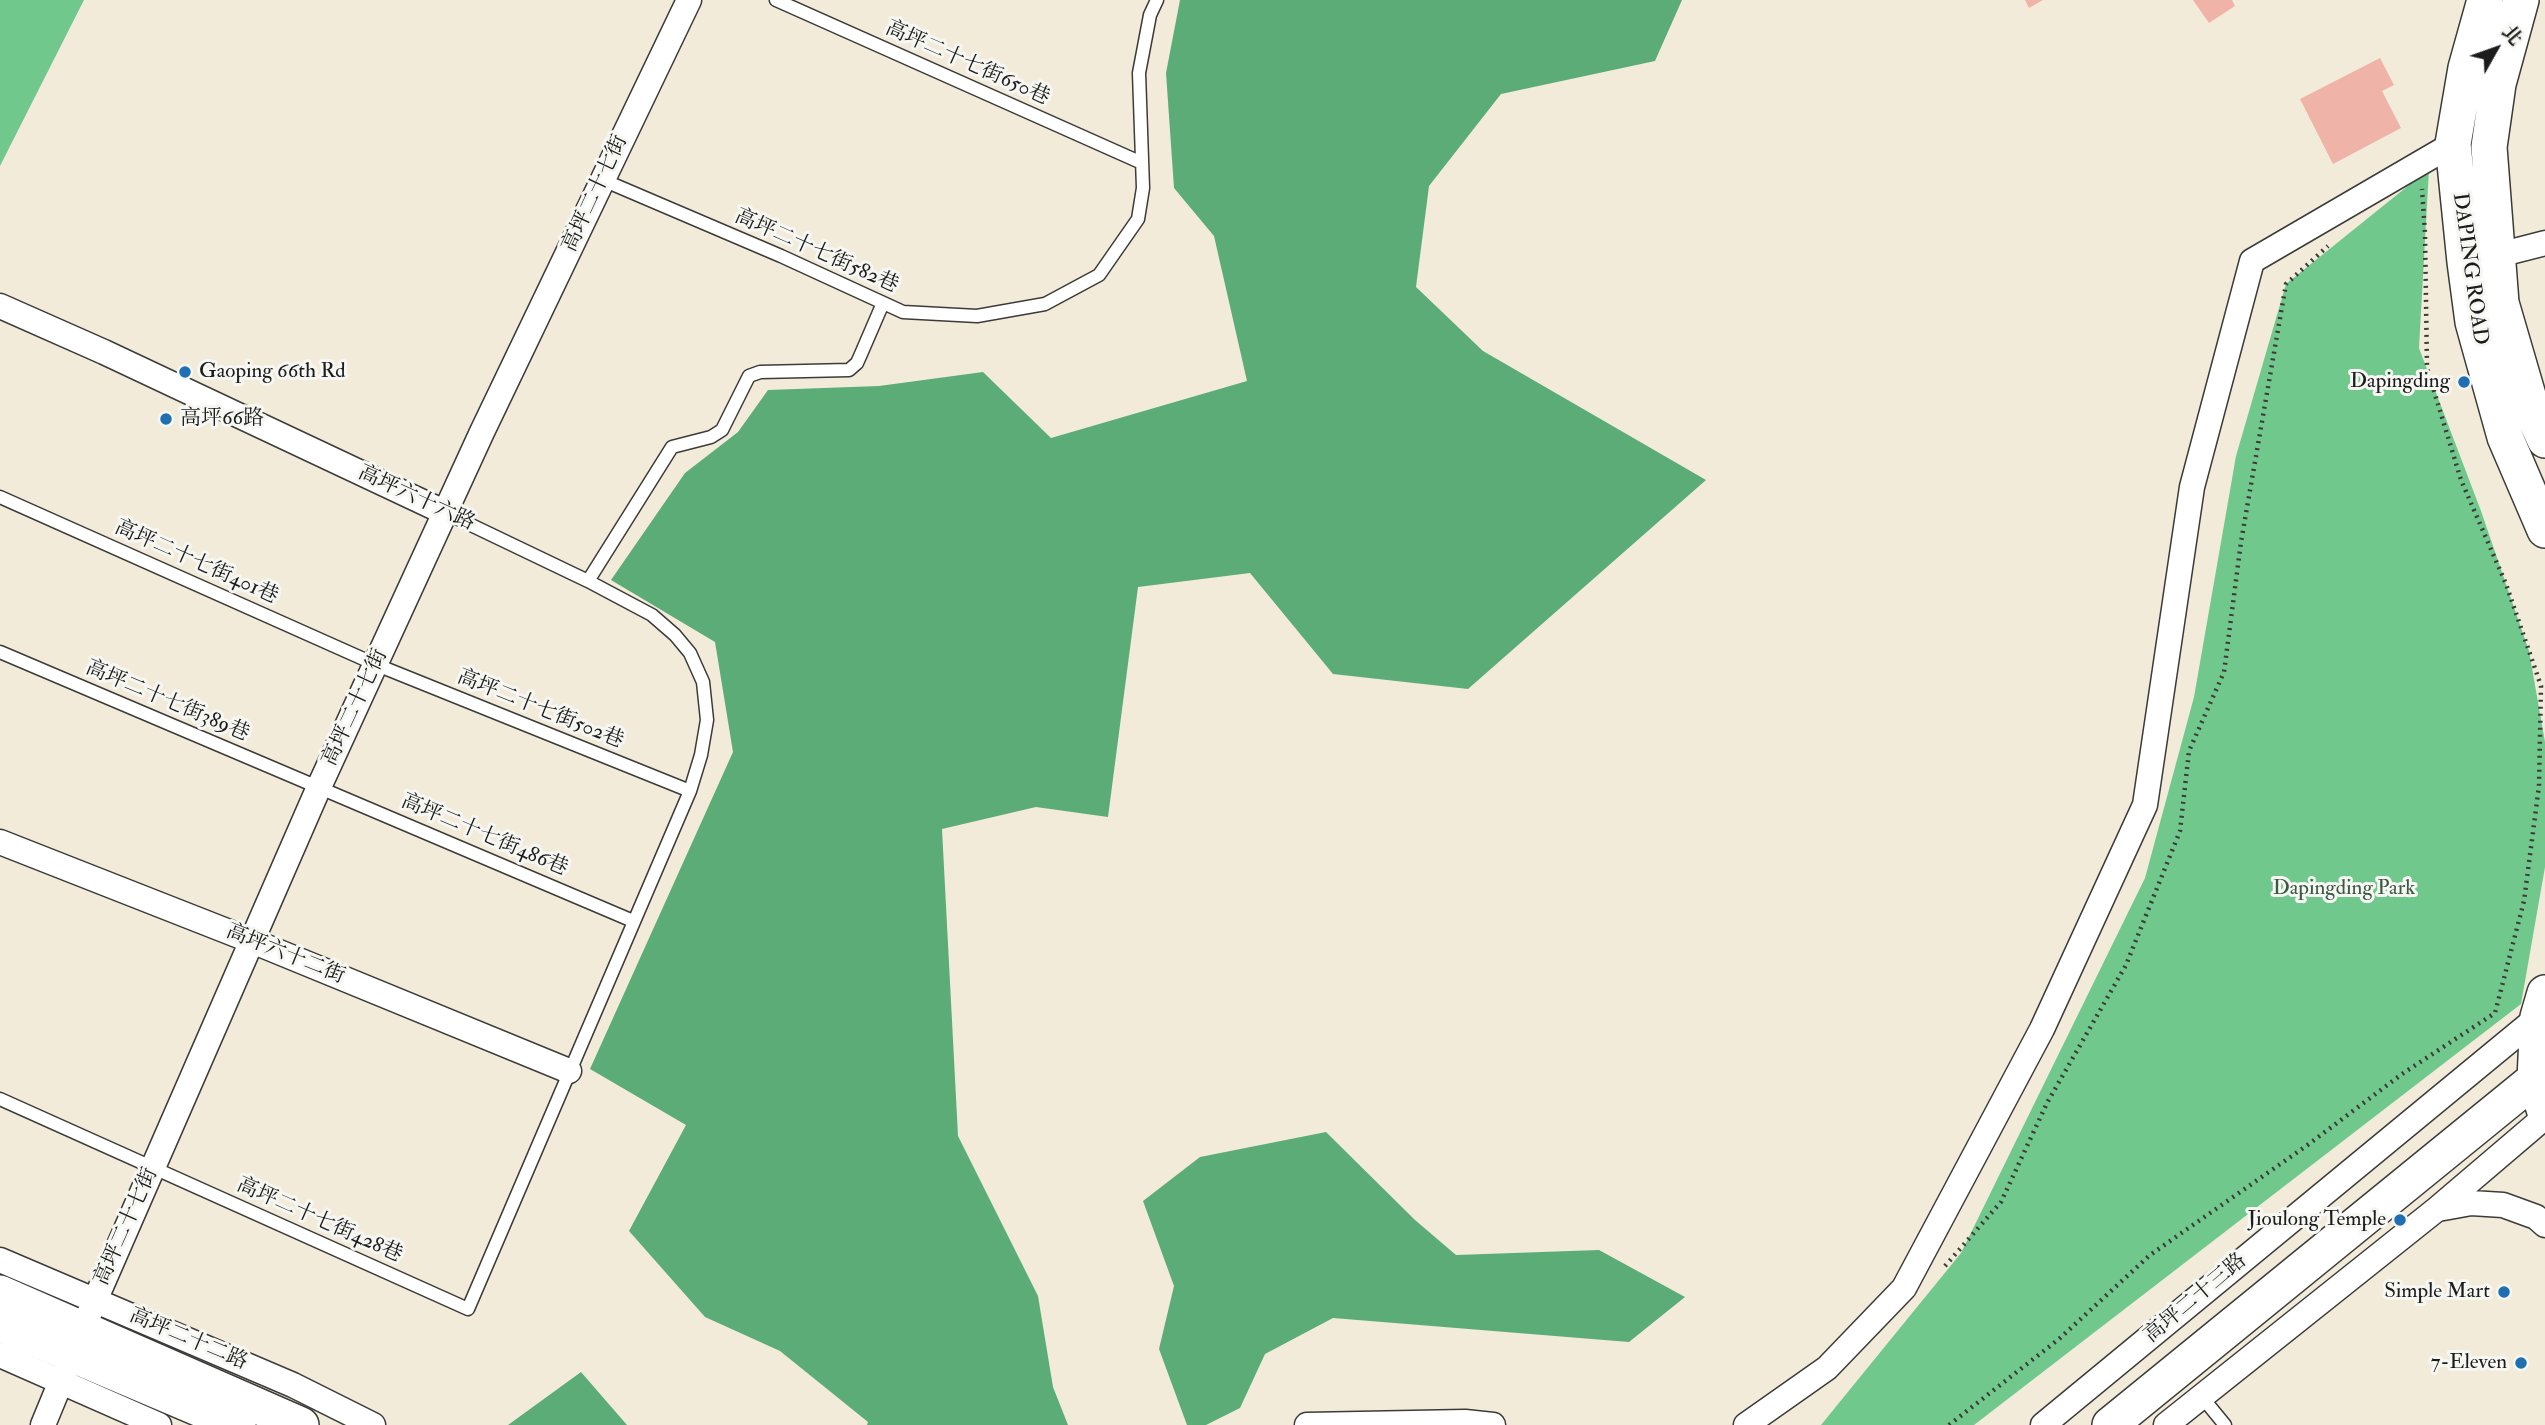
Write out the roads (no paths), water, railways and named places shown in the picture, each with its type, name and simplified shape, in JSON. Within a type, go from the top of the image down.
[{"type":"street","name":"高坪二十七街","points":[[43,1425],[319,787],[689,0]]},
{"type":"street","name":"DAPING ROAD","points":[[2485,0],[2466,68],[2453,145],[2481,260],[2501,303],[2534,416],[2545,440]]},
{"type":"street","name":"DAPING ROAD","points":[[2521,0],[2498,83],[2489,147],[2481,260],[2473,322],[2505,438],[2545,530]]},
{"type":"street","points":[[1746,1425],[1827,1368],[1904,1288],[2042,1028],[2145,805],[2192,486],[2252,261],[2453,145]]},
{"type":"street","points":[[2481,260],[2545,243]]},
{"type":"street","name":"高坪六十六路","points":[[0,306],[446,513]]},
{"type":"street","name":"高坪六十二街","points":[[0,842],[252,941],[569,1071]]},
{"type":"street","points":[[2166,1425],[2437,1209],[2545,1114],[2540,1076],[2543,1008]]},
{"type":"street","name":"高坪二十三路","points":[[2043,1425],[2543,1008]]},
{"type":"street","name":"高坪二十三路","points":[[2110,1425],[2540,1076]]},
{"type":"street","points":[[2437,1209],[2471,1203],[2503,1205],[2536,1217],[2545,1225]]},
{"type":"street","name":"高坪二十二路","points":[[0,1260],[159,1425]]},
{"type":"street","name":"高坪二十二路","points":[[0,1293],[78,1341],[238,1425]]},
{"type":"street","name":"高坪二十二路","points":[[0,1324],[293,1385],[373,1425]]},
{"type":"street","name":"高坪二十二路","points":[[0,1355],[78,1341],[301,1425]]},
{"type":"street","points":[[1307,1425],[1465,1422],[1493,1425]]},
{"type":"lane","name":"高坪二十七街650巷","points":[[776,0],[1142,163]]},
{"type":"lane","points":[[1142,163],[1139,73],[1150,15],[1157,0]]},
{"type":"lane","name":"高坪二十七街582巷","points":[[603,180],[781,256],[903,312],[977,316],[1045,304],[1099,275],[1138,219],[1143,188],[1142,163]]},
{"type":"lane","points":[[588,581],[672,447],[711,437],[723,430],[749,376],[760,372],[849,370],[857,363],[883,303]]},
{"type":"lane","name":"高坪二十七街401巷","points":[[0,496],[377,665]]},
{"type":"lane","name":"高坪六十六路","points":[[446,513],[652,615],[676,635],[690,653],[703,682],[707,720],[701,755],[690,791],[468,1309]]},
{"type":"lane","name":"高坪二十七街389巷","points":[[0,652],[319,787]]},
{"type":"lane","name":"高坪二十七街502巷","points":[[377,665],[690,791]]},
{"type":"lane","name":"高坪二十七街486巷","points":[[319,787],[633,921]]},
{"type":"lane","name":"高坪二十七街428巷","points":[[0,1099],[468,1309]]},
{"type":"lane","points":[[2202,1397],[2225,1425]]},
{"type":"place","name":"Gaoping 66th Rd","points":[[185,372]]},
{"type":"place","name":"Dapingding","points":[[2464,382]]},
{"type":"place","name":"高坪66路","points":[[166,419]]},
{"type":"place","name":"Jioulong Temple","points":[[2400,1220]]},
{"type":"place","name":"Simple Mart","points":[[2504,1292]]},
{"type":"place","name":"7-Eleven","points":[[2521,1363]]},
{"type":"park label","name":"Dapingding Park","points":[[2344,889]]}]
